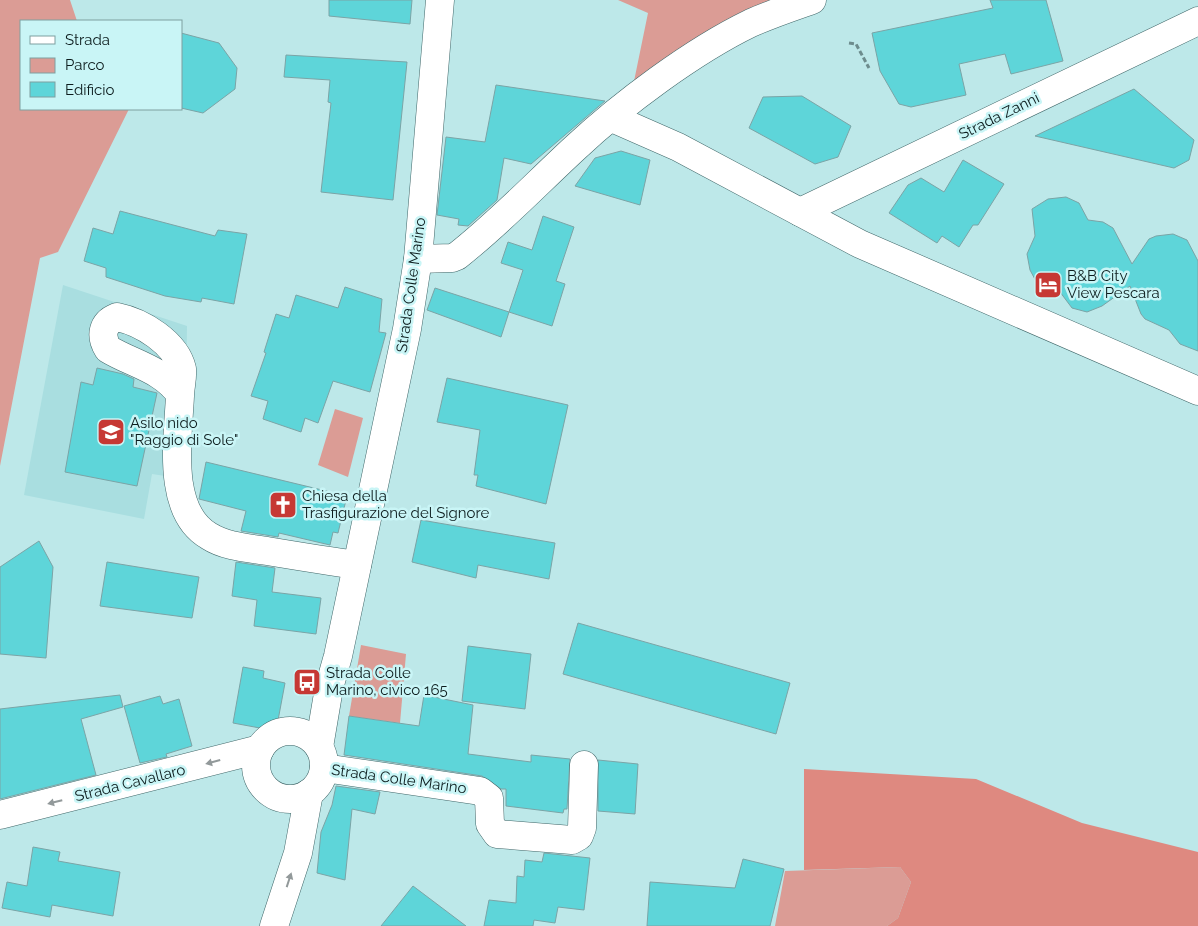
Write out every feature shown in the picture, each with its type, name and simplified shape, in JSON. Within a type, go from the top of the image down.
[{"type":"street","name":"Strada Colle Marino","points":[[440,0],[418,259],[406,329],[357,566],[338,656],[329,688],[321,758],[480,791],[489,798],[490,824],[497,834],[572,840],[579,836],[582,828],[584,765]]},
{"type":"street","points":[[418,259],[452,258],[457,256],[505,216],[576,147],[665,76],[751,23],[812,0]]},
{"type":"street","name":"Strada Zanni","points":[[800,212],[1198,21]]},
{"type":"street","points":[[612,118],[678,147],[860,244],[1198,391]]},
{"type":"street","points":[[180,394],[177,473],[181,499],[191,521],[209,537],[231,545],[357,566]]},
{"type":"street","name":"Strada Colle Marino","points":[[294,731],[329,688]]},
{"type":"street","points":[[294,731],[308,736],[321,758],[317,785],[309,793],[292,799],[275,795],[267,790],[257,775],[257,757],[267,740],[276,733],[294,731]]},
{"type":"street","name":"Strada Cavallaro","points":[[0,816],[260,749]]},
{"type":"street","points":[[274,926],[298,853],[309,793]]},
{"type":"path","points":[[848,43],[856,44],[869,68]]},
{"type":"shaded area","points":[[63,285],[187,326],[185,479],[152,474],[144,519],[24,495]]},
{"type":"shaded area","points":[[804,769],[976,779],[1082,823],[1198,852],[1198,926],[887,926],[898,918],[911,882],[900,867],[804,870]]},
{"type":"green space","points":[[0,0],[70,0],[77,20],[20,20],[20,110],[129,110],[58,252],[40,258],[0,466]]},
{"type":"green space","points":[[618,0],[789,0],[632,91],[648,13]]},
{"type":"green space","points":[[335,409],[363,418],[348,477],[318,465]]},
{"type":"green space","points":[[361,645],[406,654],[400,723],[349,716]]},
{"type":"green space","points":[[900,867],[911,882],[898,918],[887,926],[775,926],[785,871]]},
{"type":"building","points":[[329,0],[412,0],[410,24],[329,16]]},
{"type":"building","points":[[990,0],[1046,0],[1063,61],[1011,74],[1005,54],[959,64],[966,95],[911,107],[899,104],[880,71],[872,33],[993,8]]},
{"type":"building","points":[[182,33],[219,43],[237,68],[235,89],[203,113],[182,108]]},
{"type":"building","points":[[286,55],[407,62],[393,200],[321,192],[331,103],[328,102],[330,80],[284,77]]},
{"type":"building","points":[[496,85],[605,101],[531,164],[504,158],[497,200],[468,226],[458,225],[459,219],[437,215],[446,137],[485,142]]},
{"type":"building","points":[[1134,89],[1194,140],[1189,160],[1174,168],[1035,136]]},
{"type":"building","points":[[802,96],[851,126],[838,157],[815,164],[749,128],[763,97]]},
{"type":"building","points":[[621,151],[650,160],[640,205],[575,186],[595,158]]},
{"type":"building","points":[[963,160],[1004,184],[978,225],[973,225],[959,247],[942,236],[937,243],[889,213],[908,185],[921,178],[944,192]]},
{"type":"building","points":[[1066,197],[1079,203],[1088,220],[1103,222],[1113,228],[1132,264],[1149,239],[1156,236],[1173,234],[1187,240],[1198,261],[1198,351],[1180,344],[1169,330],[1145,319],[1141,314],[1130,286],[1102,306],[1087,312],[1072,308],[1060,292],[1047,289],[1037,283],[1030,270],[1027,254],[1035,236],[1032,209],[1048,199]]},
{"type":"building","points":[[120,211],[215,236],[218,230],[247,234],[234,304],[202,298],[201,302],[165,296],[106,277],[106,268],[84,261],[93,228],[113,234]]},
{"type":"building","points":[[543,216],[574,227],[556,281],[565,284],[552,326],[509,312],[523,270],[501,263],[508,242],[532,250]]},
{"type":"building","points":[[345,287],[382,299],[379,332],[386,333],[370,392],[333,381],[318,423],[305,418],[301,432],[263,419],[268,401],[251,396],[266,353],[264,352],[276,314],[289,318],[296,295],[338,308]]},
{"type":"building","points":[[435,288],[509,312],[501,337],[427,310]]},
{"type":"building","name":"Asilo nido \"Raggio di Sole\"","points":[[97,368],[123,374],[134,379],[133,387],[157,393],[137,486],[65,472],[81,382],[93,385]]},
{"type":"building","points":[[447,378],[568,405],[546,504],[476,486],[478,475],[474,475],[480,430],[437,422]]},
{"type":"building","name":"Chiesa della Trasfigurazione del Signore","points":[[206,462],[347,496],[338,533],[333,532],[330,545],[279,533],[278,537],[241,531],[246,511],[199,499]]},
{"type":"building","points":[[421,520],[555,543],[549,579],[478,565],[476,578],[412,562]]},
{"type":"building","points":[[39,541],[53,567],[46,658],[0,654],[0,567]]},
{"type":"building","points":[[107,562],[199,577],[192,618],[100,606]]},
{"type":"building","points":[[236,562],[275,568],[272,592],[321,598],[316,634],[254,626],[257,600],[232,596]]},
{"type":"building","points":[[578,623],[790,683],[776,734],[563,674]]},
{"type":"building","points":[[468,646],[531,654],[525,709],[462,701]]},
{"type":"building","points":[[243,667],[264,671],[263,678],[285,683],[276,731],[233,723]]},
{"type":"building","points":[[120,695],[123,707],[81,719],[96,775],[0,799],[0,709]]},
{"type":"building","points":[[424,695],[473,705],[468,754],[531,762],[531,755],[570,759],[567,809],[564,809],[563,813],[506,806],[506,789],[501,789],[482,776],[344,755],[349,716],[419,726]]},
{"type":"building","points":[[160,696],[163,704],[179,699],[192,746],[166,754],[167,757],[140,763],[124,706]]},
{"type":"building","points":[[598,760],[638,764],[635,814],[598,811]]},
{"type":"building","points":[[336,786],[380,792],[375,814],[352,809],[345,880],[317,873],[321,832],[332,805]]},
{"type":"building","points":[[33,847],[60,852],[58,861],[120,872],[113,916],[52,905],[50,917],[2,908],[7,882],[27,886]]},
{"type":"building","points":[[544,853],[590,858],[584,910],[558,907],[555,923],[534,920],[533,926],[484,926],[489,900],[516,903],[517,876],[524,877],[525,860],[542,862]]},
{"type":"building","points":[[743,859],[784,869],[770,926],[647,926],[650,882],[735,888]]},
{"type":"building","points":[[413,886],[466,926],[381,926]]},
{"type":"place","name":"B&B City View Pescara","points":[[1048,285]]},
{"type":"place","name":"Asilo nido \"Raggio di Sole\"","points":[[111,432]]},
{"type":"place","name":"Chiesa della Trasfigurazione del Signore","points":[[283,505]]},
{"type":"place","name":"Strada Colle Marino, civico 165","points":[[307,682]]}]
